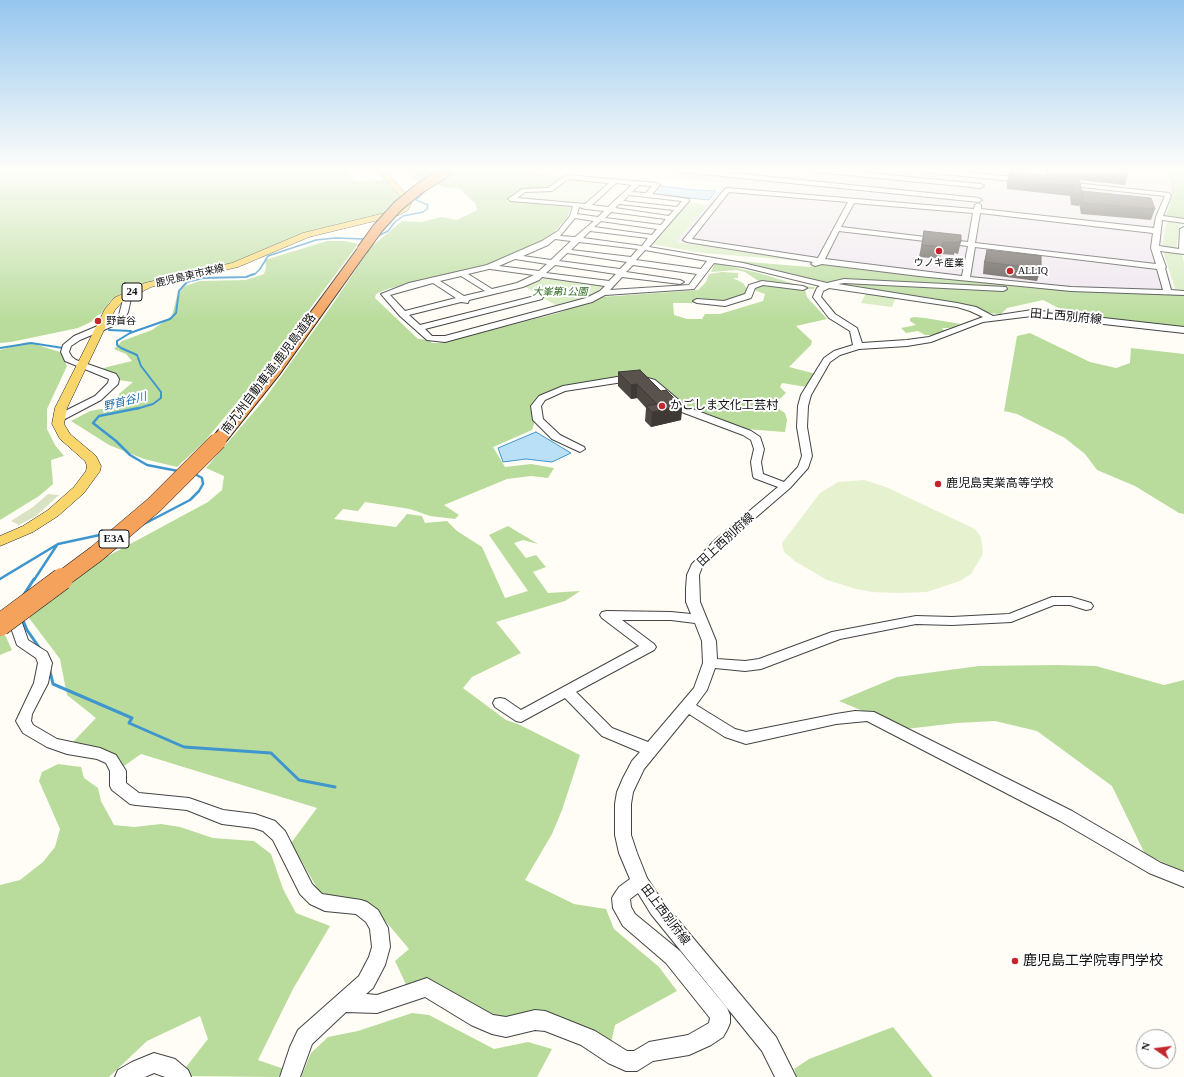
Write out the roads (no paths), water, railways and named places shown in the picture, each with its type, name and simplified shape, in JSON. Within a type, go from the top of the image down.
[{"type":"highway","name":"南九州自動車道;鹿児島道路","points":[[0,625],[96,554],[137,520],[194,467],[218,441],[270,377],[385,220]]},
{"type":"main road","name":"鹿児島東市来線","points":[[58,418],[61,408],[100,328],[114,304],[128,294],[154,284],[235,265],[306,235],[366,220]]},
{"type":"main road","points":[[0,541],[28,529],[53,513],[79,490],[93,471],[94,466],[91,459],[65,436],[58,424],[58,418]]},
{"type":"street","points":[[570,220],[554,237],[516,257],[489,267],[463,274],[412,284],[385,294],[403,314],[430,338],[445,339],[499,325],[589,300],[603,293],[669,220]]},
{"type":"street","points":[[403,314],[520,285],[536,278],[599,220]]},
{"type":"street","points":[[610,220],[662,227]]},
{"type":"street","points":[[703,220],[687,240],[820,261],[919,274],[1071,288],[1184,293]]},
{"type":"street","points":[[554,237],[816,264],[820,261],[842,220]]},
{"type":"street","points":[[966,278],[975,220]]},
{"type":"street","points":[[1060,220],[1158,230]]},
{"type":"street","points":[[1159,220],[1155,248],[1162,267],[1168,292]]},
{"type":"street","points":[[590,229],[654,237]]},
{"type":"street","points":[[837,229],[1162,267]]},
{"type":"street","points":[[1155,248],[1182,252],[1184,229]]},
{"type":"street","points":[[645,247],[749,267],[823,288]]},
{"type":"street","points":[[565,251],[703,272]]},
{"type":"street","points":[[516,257],[652,279],[694,284]]},
{"type":"street","points":[[603,293],[691,287],[712,260]]},
{"type":"street","points":[[489,267],[611,284]]},
{"type":"street","points":[[489,267],[558,309]]},
{"type":"street","points":[[463,274],[491,292]]},
{"type":"street","points":[[643,290],[652,279]]},
{"type":"street","points":[[434,280],[499,325]]},
{"type":"street","points":[[858,346],[854,330],[832,316],[817,297],[823,288],[836,282],[844,281],[1011,290],[1016,288],[1020,283]]},
{"type":"street","points":[[697,301],[725,304],[748,296],[752,287],[762,283],[823,288],[961,305],[991,318]]},
{"type":"street","points":[[418,328],[539,297]]},
{"type":"street","name":"田上西別府線","points":[[786,1077],[769,1044],[657,908],[640,882],[628,853],[623,835],[625,792],[631,778],[638,765],[700,690],[710,663],[709,641],[693,602],[692,575],[696,567],[702,559],[720,542],[786,486],[803,468],[807,456],[802,427],[802,416],[806,395],[827,360],[837,353],[858,346],[908,343],[931,339],[967,325],[991,318],[1020,314],[1040,313],[1184,330]]},
{"type":"street","points":[[58,418],[98,398],[112,384],[114,379],[112,376],[68,359],[65,352],[67,345],[77,338],[100,328]]},
{"type":"street","points":[[580,449],[556,437],[538,420],[536,406],[542,398],[563,389],[622,378],[641,379],[652,382],[683,409],[747,433],[756,440],[759,449],[756,462],[758,476],[786,486]]},
{"type":"street","points":[[710,663],[745,666],[761,664],[837,636],[916,620],[952,621],[1011,618],[1060,600],[1071,601],[1086,606]]},
{"type":"street","points":[[0,615],[16,623],[22,642],[42,655],[45,663],[41,683],[23,721],[28,729],[52,743],[67,748],[100,754],[112,759],[118,771],[118,786],[136,799],[189,804],[222,817],[255,821],[269,826],[279,836],[288,858],[306,889],[316,899],[325,903],[350,905],[361,908],[372,916],[379,928],[381,947],[378,959],[366,982],[305,1037],[290,1077]]},
{"type":"street","points":[[500,704],[521,717],[649,646],[607,615],[671,616],[699,619]]},
{"type":"street","points":[[566,691],[607,732],[651,750]]},
{"type":"street","points":[[686,706],[730,733],[746,738],[836,719],[855,716],[869,716],[1066,816],[1155,868],[1184,880]]},
{"type":"street","points":[[342,1003],[376,1004],[427,987],[478,1018],[492,1024],[506,1028],[535,1020],[545,1021],[588,1038],[615,1056],[626,1061],[637,1061],[649,1052],[689,1045],[716,1030],[720,1023],[720,1015],[673,958],[630,920],[622,908],[621,898],[625,892],[640,882]]},
{"type":"street","points":[[125,1077],[154,1063],[168,1066],[181,1077]]},
{"type":"water","points":[[536,432],[571,453],[552,462],[526,459],[503,462],[498,448]]},
{"type":"waterway","name":"野首谷川","points":[[374,238],[388,231],[397,220]]},
{"type":"waterway","name":"野首谷川","points":[[252,275],[260,269],[268,256],[316,240],[335,238],[365,239]]},
{"type":"waterway","name":"野首谷川","points":[[136,409],[153,404],[161,398],[161,392],[141,366],[137,355],[121,348],[117,345],[117,341],[130,333],[170,319],[176,313],[179,291],[187,282],[203,278],[246,277],[252,275]]},
{"type":"waterway","points":[[109,330],[131,331]]},
{"type":"waterway","points":[[0,348],[31,343],[63,348]]},
{"type":"waterway","name":"野首谷川","points":[[139,408],[99,416],[93,423],[116,441],[130,455],[147,465],[178,471]]},
{"type":"waterway","name":"野首谷川","points":[[142,525],[190,500],[199,491],[203,484],[202,478],[195,474]]},
{"type":"waterway","name":"野首谷川","points":[[0,579],[58,544],[109,533]]},
{"type":"waterway","points":[[34,580],[57,545]]},
{"type":"waterway","points":[[23,596],[34,579]]},
{"type":"waterway","points":[[22,618],[27,630],[41,650]]},
{"type":"waterway","points":[[50,671],[53,684],[132,718],[129,723],[184,747],[271,753],[299,780],[335,787]]},
{"type":"place","name":"ウノキ産業","points":[[939,251]]},
{"type":"place","name":"ALLIQ","points":[[1010,271]]},
{"type":"place","name":"野首谷","points":[[98,321]]},
{"type":"place","name":"かごしま文化工芸村","points":[[662,406]]},
{"type":"place","name":"鹿児島実業高等学校","points":[[938,484]]},
{"type":"place","name":"鹿児島工学院専門学校","points":[[1015,961]]},
{"type":"park label","name":"大峯第1公園","points":[[560,292]]}]
